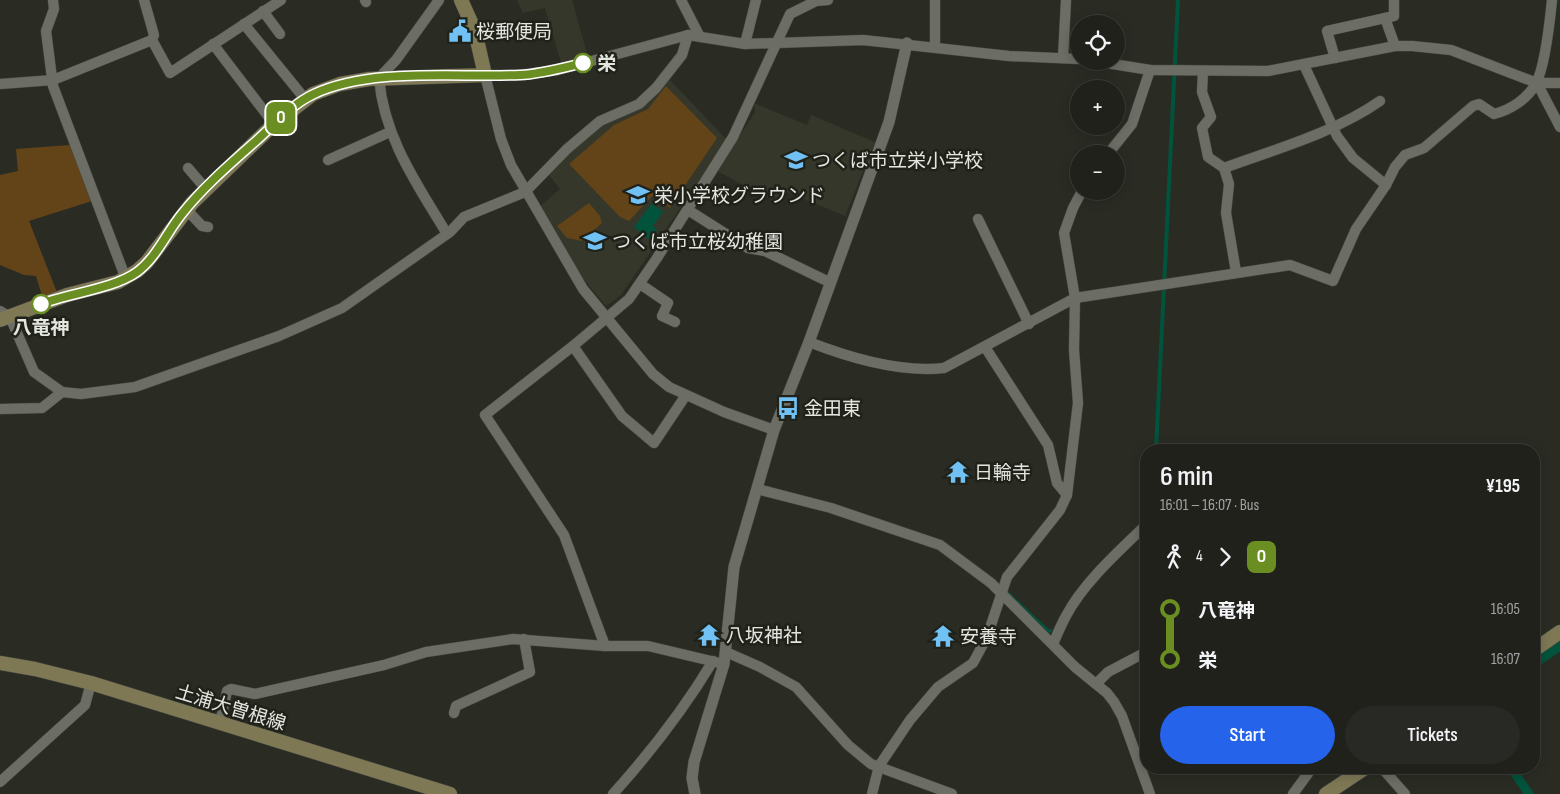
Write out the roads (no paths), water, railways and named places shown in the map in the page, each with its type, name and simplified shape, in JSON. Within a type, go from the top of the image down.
[{"type":"main road","points":[[3,316],[67,295],[126,279],[147,262],[186,209],[274,124],[305,99],[340,84],[379,78],[484,75],[475,31],[461,0]]},
{"type":"main road","points":[[1540,646],[1560,632]]},
{"type":"main road","name":"土浦大曽根線","points":[[0,663],[91,683],[450,794]]},
{"type":"main road","points":[[1326,794],[1356,774]]},
{"type":"street","points":[[53,0],[54,9],[46,31],[53,86],[126,279]]},
{"type":"street","points":[[144,0],[154,35],[152,40],[170,72],[280,0]]},
{"type":"street","points":[[439,0],[396,60],[379,78],[382,102],[390,132],[402,160],[447,234]]},
{"type":"street","points":[[680,0],[699,35]]},
{"type":"street","points":[[745,44],[756,0]]},
{"type":"street","points":[[606,646],[564,535],[485,415],[574,346],[629,299],[734,137],[775,43],[790,14],[816,1],[828,0]]},
{"type":"street","points":[[935,0],[935,47]]},
{"type":"street","points":[[1063,58],[1066,0]]},
{"type":"street","points":[[1335,58],[1327,31],[1394,16],[1394,0]]},
{"type":"street","points":[[809,342],[860,359],[925,370],[944,368],[1075,298],[1290,265],[1333,281],[1356,229],[1386,185],[1395,167],[1405,155],[1424,148],[1473,106],[1479,104],[1494,114],[1503,112],[1524,98],[1537,83],[1552,0]]},
{"type":"street","points":[[263,11],[280,34]]},
{"type":"street","points":[[1385,18],[1395,46]]},
{"type":"street","points":[[244,24],[305,99]]},
{"type":"street","points":[[3,316],[34,372],[62,392],[81,394],[135,387],[279,336],[342,308],[447,234],[464,217],[525,192],[567,149],[600,121],[640,104],[682,55],[688,35]]},
{"type":"street","points":[[774,430],[686,395],[669,386],[653,374],[582,289],[511,166],[501,139],[484,75],[520,75],[558,70],[688,35],[699,35],[745,44],[863,40],[907,43],[1009,56],[1070,58]]},
{"type":"street","points":[[0,84],[53,80],[152,40]]},
{"type":"street","points":[[613,794],[641,763],[726,652],[731,584],[774,430],[809,342],[829,282],[889,122],[907,43]]},
{"type":"street","points":[[213,44],[274,124]]},
{"type":"street","points":[[1125,66],[1150,70],[1203,72],[1268,71],[1395,46],[1412,46],[1451,50],[1537,83],[1560,83]]},
{"type":"street","points":[[1304,65],[1334,127],[1353,158],[1386,185]]},
{"type":"street","points":[[1115,145],[1132,124],[1150,70]]},
{"type":"street","points":[[1203,72],[1202,92],[1210,117],[1202,128],[1208,157],[1224,168],[1229,184],[1226,213],[1236,272]]},
{"type":"street","points":[[1537,83],[1560,127]]},
{"type":"street","points":[[1224,168],[1334,127],[1360,115],[1380,101]]},
{"type":"street","points":[[328,160],[390,132]]},
{"type":"street","points":[[188,168],[206,189]]},
{"type":"street","points":[[872,794],[879,766],[910,720],[938,687],[973,663],[987,637],[1000,593],[1007,577],[1060,510],[1067,495],[1078,403],[1074,350],[1075,298],[1064,233],[1077,200]]},
{"type":"street","points":[[186,209],[202,226],[208,227]]},
{"type":"street","points":[[688,210],[748,248],[765,251],[829,282]]},
{"type":"street","points":[[978,219],[1029,324]]},
{"type":"street","points":[[640,284],[668,303],[662,316],[676,322]]},
{"type":"street","points":[[574,346],[622,416],[654,444],[686,395]]},
{"type":"street","points":[[985,347],[1048,445],[1057,483],[1067,495]]},
{"type":"street","points":[[0,408],[42,408],[62,392]]},
{"type":"street","points":[[757,489],[832,508],[940,545],[991,583],[1075,667],[1110,697],[1122,716],[1140,766]]},
{"type":"street","points":[[1053,644],[1066,615],[1075,601],[1140,531]]},
{"type":"street","points":[[454,713],[456,706],[530,672],[524,639]]},
{"type":"street","points":[[220,722],[227,691],[231,689],[256,694],[384,665],[426,652],[488,642],[524,639],[606,646],[648,646],[719,662]]},
{"type":"street","points":[[726,652],[760,667],[796,687],[848,745],[871,764],[952,794]]},
{"type":"street","points":[[1096,684],[1108,672],[1140,655]]},
{"type":"street","points":[[694,794],[692,778],[694,762],[719,662]]},
{"type":"street","points":[[0,782],[85,705],[91,683]]},
{"type":"street","points":[[1143,774],[1150,794]]},
{"type":"street","points":[[1293,794],[1308,774]]},
{"type":"street","points":[[1387,774],[1405,794]]},
{"type":"waterway","points":[[1007,592],[1050,632],[1051,630]]},
{"type":"waterway","points":[[1540,660],[1560,646]]},
{"type":"waterway","points":[[1515,774],[1529,794]]},
{"type":"place","name":"桜郵便局","points":[[460,31]]},
{"type":"place","name":"栄","points":[[583,63]]},
{"type":"place","name":"つくば市立栄小学校","points":[[796,160]]},
{"type":"place","name":"栄小学校グラウンド","points":[[638,195]]},
{"type":"place","name":"つくば市立桜幼稚園","points":[[595,241]]},
{"type":"place","name":"八竜神","points":[[41,304]]},
{"type":"place","name":"金田東","points":[[788,408]]},
{"type":"place","name":"日輪寺","points":[[958,472]]},
{"type":"place","name":"八坂神社","points":[[709,635]]},
{"type":"place","name":"安養寺","points":[[943,636]]}]
